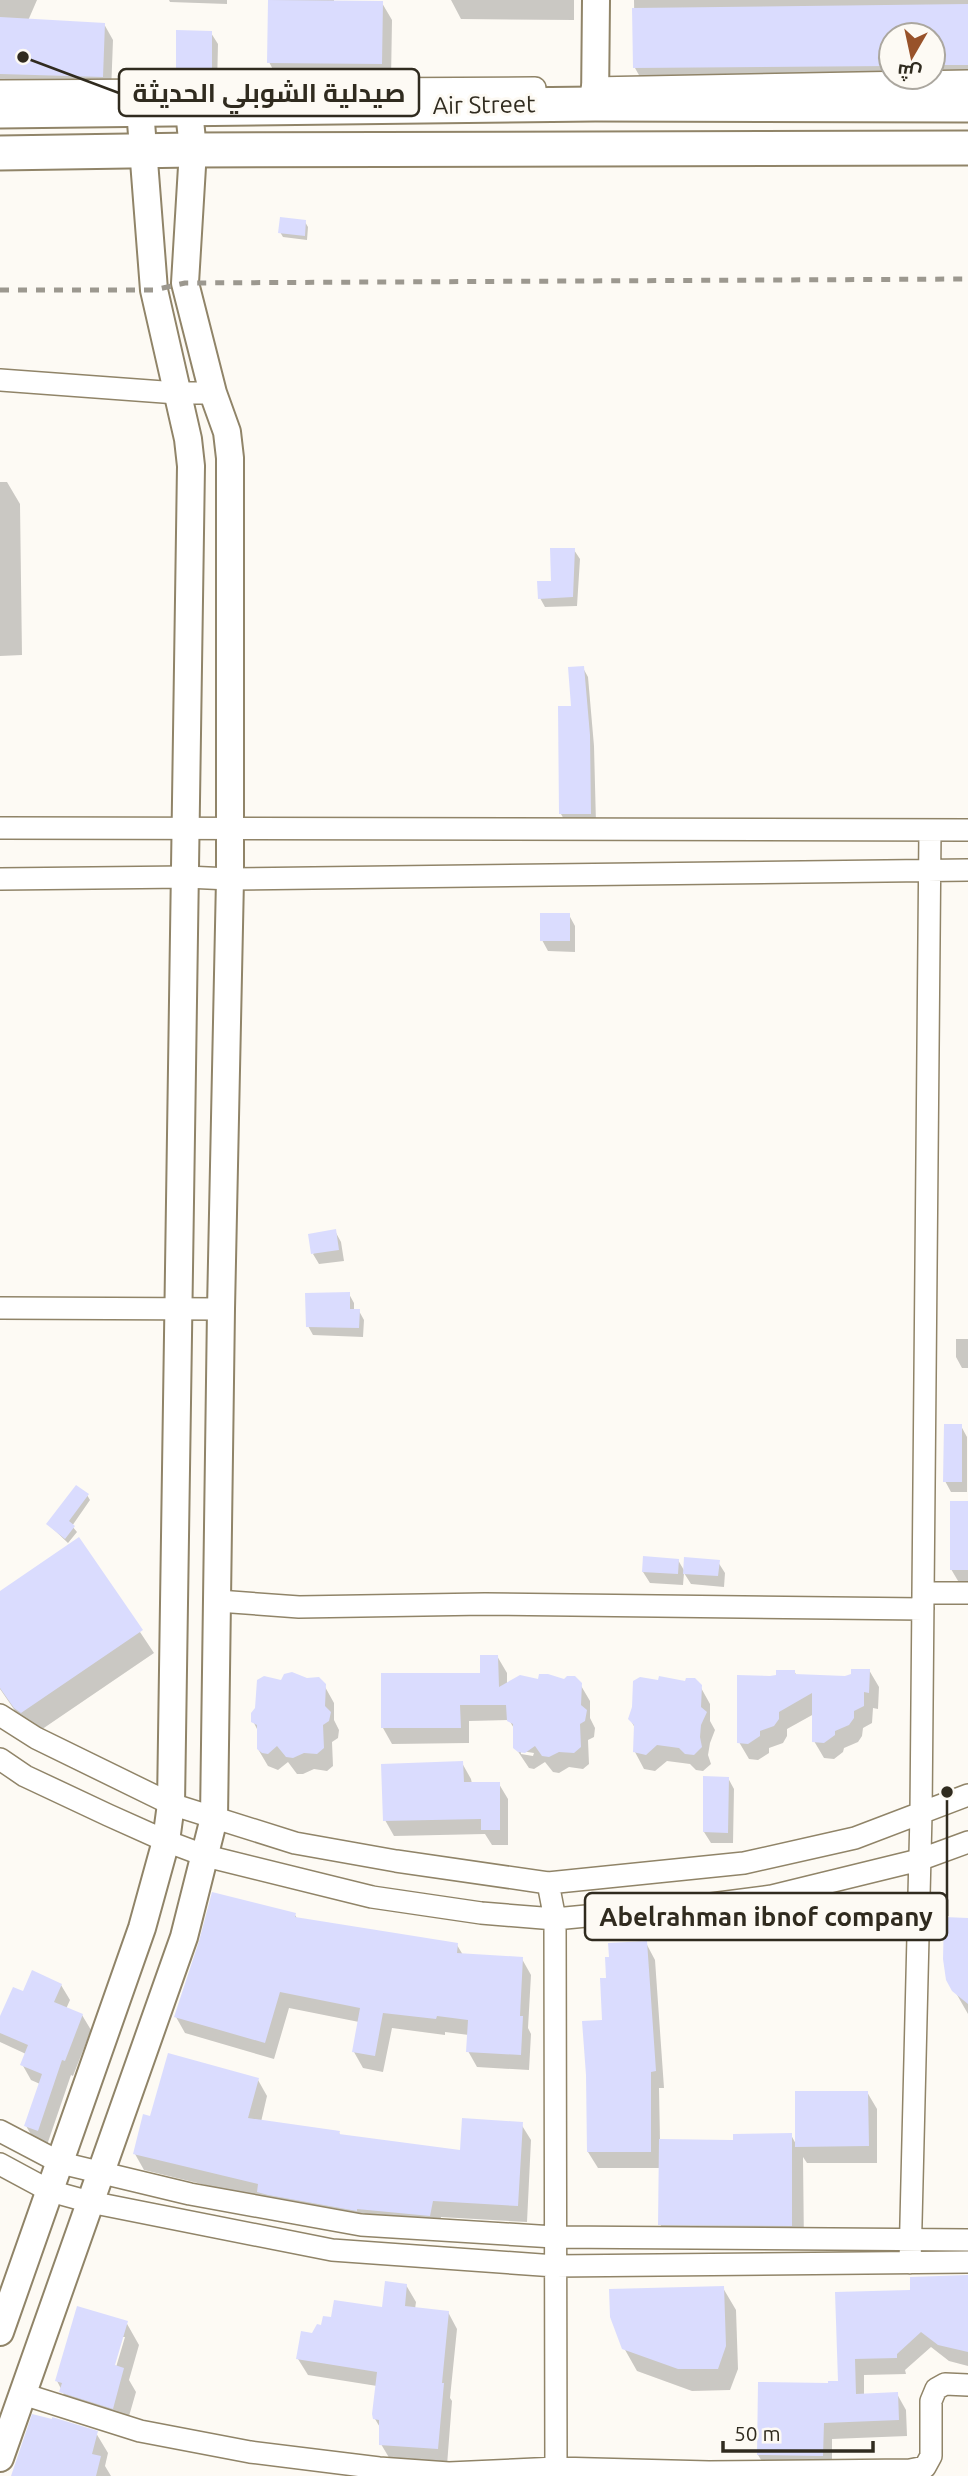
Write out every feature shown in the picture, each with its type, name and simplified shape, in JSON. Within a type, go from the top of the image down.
[{"type":"main road","name":"Air Street","points":[[0,111],[189,110],[596,96],[968,105]]},
{"type":"main road","name":"Air Street","points":[[0,153],[968,148]]},
{"type":"street","points":[[596,0],[596,96]]},
{"type":"street","points":[[0,91],[596,96],[968,81]]},
{"type":"street","points":[[0,2332],[142,1928],[166,1841],[171,1804],[191,466],[154,290],[140,109]]},
{"type":"street","points":[[0,2458],[184,1937],[214,1818],[229,879],[230,458],[227,432],[185,284],[193,150],[189,110]]},
{"type":"street","points":[[0,380],[177,393],[214,393]]},
{"type":"street","points":[[0,828],[968,830]]},
{"type":"street","points":[[910,2263],[921,1814],[930,830]]},
{"type":"street","points":[[0,879],[229,879],[968,870]]},
{"type":"street","points":[[0,1308],[221,1309]]},
{"type":"street","points":[[218,1601],[299,1607],[923,1601],[968,1593]]},
{"type":"street","points":[[0,1715],[36,1738],[171,1804],[295,1843],[548,1883],[744,1863],[855,1838],[968,1795]]},
{"type":"street","points":[[0,1759],[25,1776],[166,1841],[206,1856],[372,1897],[481,1913],[555,1919],[772,1896],[919,1860],[968,1842]]},
{"type":"street","points":[[548,1883],[555,1919],[556,2472]]},
{"type":"street","points":[[0,2131],[61,2163],[190,2194],[361,2225],[554,2237],[968,2240]]},
{"type":"street","points":[[0,2164],[51,2191],[90,2202],[332,2250],[555,2266],[968,2262]]},
{"type":"street","points":[[23,2394],[140,2431],[273,2455],[379,2468],[436,2472],[709,2472],[910,2470],[925,2467],[931,2456],[931,2401],[936,2389],[945,2384],[968,2385]]},
{"type":"building","points":[[268,0],[383,1],[382,64],[267,63]]},
{"type":"building","points":[[968,4],[968,65],[947,65],[947,21],[877,21],[877,66],[633,68],[632,8]]},
{"type":"building","points":[[0,17],[105,23],[103,77],[0,74]]},
{"type":"building","points":[[176,30],[212,31],[212,76],[176,75]]},
{"type":"building","points":[[280,217],[306,220],[305,236],[278,233]]},
{"type":"building","points":[[550,548],[575,548],[573,597],[538,599],[537,581],[551,581]]},
{"type":"building","points":[[584,666],[590,735],[591,814],[559,814],[558,706],[571,706],[568,667]]},
{"type":"building","points":[[540,913],[570,913],[570,941],[540,941]]},
{"type":"building","points":[[336,1229],[339,1250],[311,1254],[308,1234]]},
{"type":"building","points":[[350,1292],[350,1309],[360,1309],[359,1328],[306,1327],[305,1293]]},
{"type":"building","points":[[944,1424],[962,1424],[962,1482],[943,1482]]},
{"type":"building","points":[[76,1485],[89,1494],[69,1521],[75,1526],[65,1539],[46,1524]]},
{"type":"building","points":[[950,1501],[968,1501],[968,1570],[950,1570]]},
{"type":"building","points":[[79,1537],[143,1630],[21,1713],[14,1708],[0,1688],[0,1591]]},
{"type":"building","points":[[643,1556],[679,1559],[678,1574],[642,1572]]},
{"type":"building","points":[[684,1557],[720,1560],[718,1576],[683,1574]]},
{"type":"building","points":[[480,1655],[498,1655],[499,1687],[520,1675],[538,1679],[539,1674],[564,1679],[567,1676],[575,1676],[582,1683],[581,1705],[587,1710],[585,1721],[580,1724],[581,1747],[574,1753],[559,1752],[549,1757],[542,1756],[535,1746],[525,1753],[518,1752],[513,1748],[513,1724],[507,1721],[506,1705],[460,1705],[461,1728],[381,1728],[381,1673],[480,1673]]},
{"type":"building","points":[[851,1669],[870,1669],[869,1693],[864,1692],[864,1706],[854,1711],[854,1718],[849,1725],[835,1731],[835,1735],[824,1743],[812,1742],[812,1693],[779,1712],[779,1719],[774,1726],[760,1731],[760,1736],[748,1744],[737,1743],[737,1675],[770,1676],[776,1675],[776,1670],[795,1670],[795,1674],[845,1676],[851,1674]]},
{"type":"building","points":[[292,1672],[307,1678],[319,1677],[326,1684],[325,1706],[331,1712],[329,1721],[323,1725],[324,1748],[317,1754],[304,1753],[293,1758],[286,1757],[277,1746],[268,1754],[262,1753],[257,1749],[257,1725],[251,1722],[257,1680],[264,1676],[281,1680],[284,1674]]},
{"type":"building","points":[[659,1676],[685,1681],[686,1678],[695,1678],[702,1685],[701,1707],[707,1712],[701,1725],[702,1747],[694,1755],[685,1754],[679,1748],[657,1745],[646,1755],[633,1752],[634,1725],[628,1719],[632,1707],[633,1681],[640,1677],[658,1680]]},
{"type":"building","points":[[463,1761],[464,1782],[500,1782],[500,1830],[481,1830],[481,1819],[383,1821],[381,1764]]},
{"type":"building","points":[[703,1776],[729,1777],[728,1833],[703,1832]]},
{"type":"building","points":[[212,1892],[296,1913],[295,1917],[458,1943],[457,1953],[523,1957],[521,2055],[466,2052],[468,2020],[383,2013],[375,2056],[352,2052],[360,2008],[280,1992],[265,2043],[174,2017]]},
{"type":"building","points":[[944,1917],[968,1918],[968,2004],[952,1991],[946,1980],[943,1959]]},
{"type":"building","points":[[647,1941],[656,2071],[651,2072],[651,2152],[587,2152],[582,2021],[602,2020],[600,1978],[606,1978],[605,1957],[609,1957],[608,1943]]},
{"type":"building","points":[[32,1970],[62,1984],[54,2002],[83,2014],[65,2061],[62,2060],[38,2131],[24,2126],[42,2074],[20,2065],[28,2045],[0,2033],[0,2016],[13,1987],[23,1991]]},
{"type":"building","points":[[168,2053],[259,2078],[248,2118],[340,2131],[339,2134],[460,2150],[462,2118],[523,2122],[518,2206],[433,2201],[430,2216],[357,2211],[268,2195],[257,2192],[258,2184],[133,2154],[143,2114],[150,2116]]},
{"type":"building","points":[[795,2091],[868,2091],[869,2146],[795,2147]]},
{"type":"building","points":[[792,2133],[792,2226],[658,2225],[659,2139],[733,2140],[733,2134]]},
{"type":"building","points":[[968,2275],[968,2352],[938,2345],[921,2332],[897,2354],[897,2358],[855,2359],[856,2394],[898,2392],[899,2420],[824,2423],[823,2456],[757,2455],[758,2382],[838,2381],[835,2292],[910,2290],[910,2277]]},
{"type":"building","points":[[385,2281],[407,2284],[405,2306],[449,2311],[438,2449],[379,2445],[379,2420],[373,2419],[372,2414],[377,2372],[296,2359],[301,2331],[312,2333],[317,2324],[321,2325],[323,2316],[331,2317],[334,2300],[382,2307]]},
{"type":"building","points":[[724,2286],[726,2346],[718,2369],[678,2369],[622,2349],[610,2317],[609,2289]]},
{"type":"building","points":[[77,2306],[128,2321],[115,2365],[124,2368],[113,2409],[59,2392],[62,2383],[55,2381]]},
{"type":"building","points":[[32,2414],[98,2431],[92,2454],[101,2456],[96,2476],[11,2476]]},
{"type":"railway","points":[[0,290],[154,290],[185,283],[968,279]]},
{"type":"place","name":"صيدلية الشوبلي الحديثة","points":[[23,57]]},
{"type":"place","name":"Abelrahman ibnof company","points":[[947,1792]]}]
